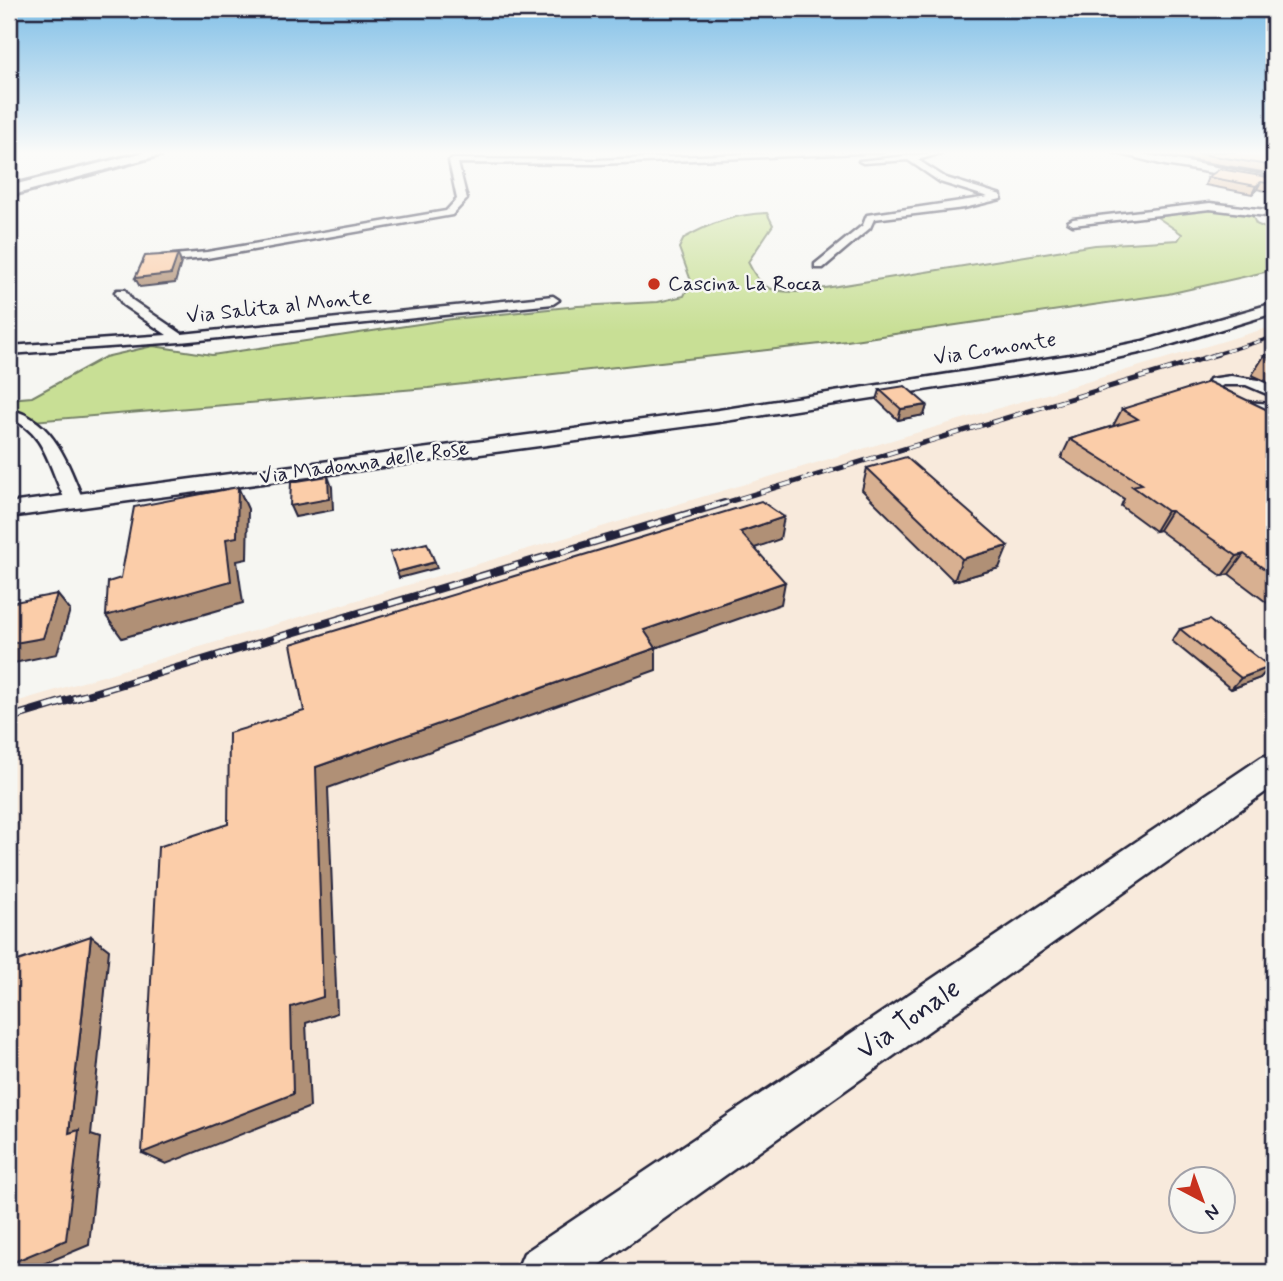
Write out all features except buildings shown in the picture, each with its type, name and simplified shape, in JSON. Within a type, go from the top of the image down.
[{"type":"street","points":[[162,259],[207,255],[450,212]]},
{"type":"street","points":[[819,266],[867,226],[870,218],[900,212]]},
{"type":"street","points":[[1073,222],[1161,212]]},
{"type":"street","points":[[1256,212],[1274,214]]},
{"type":"street","points":[[121,292],[127,302],[180,338]]},
{"type":"street","name":"Via Salita al Monte","points":[[9,350],[180,338],[553,300]]},
{"type":"street","name":"Via Comonte","points":[[719,416],[1089,358],[1146,346],[1274,308]]},
{"type":"street","points":[[1274,393],[1245,381],[1227,379],[1215,382],[1212,389],[1220,398],[1237,405],[1257,409],[1274,408]]},
{"type":"street","points":[[9,413],[22,416],[36,425],[49,440],[75,502]]},
{"type":"street","name":"Via Madonna delle Rose","points":[[9,510],[719,416]]},
{"type":"street","name":"Via Tonale","points":[[543,1272],[1274,767]]},
{"type":"shaded area","points":[[1274,326],[1274,1272],[9,1272],[9,704]]},
{"type":"green space","points":[[1185,212],[1237,212],[1252,215],[1256,224],[1274,232],[1274,270],[1168,294],[847,341],[428,388],[9,423],[9,399],[32,397],[105,357],[153,346],[212,355],[452,319],[578,306],[658,302],[684,296],[691,281],[679,248],[684,238],[714,224],[744,215],[767,213],[773,225],[748,262],[758,279],[774,290],[800,292],[1095,245],[1178,240],[1182,234],[1157,217]]},
{"type":"railway","points":[[1213,355],[1274,337]]},
{"type":"railway","points":[[718,505],[1218,354]]},
{"type":"railway","points":[[73,699],[724,503]]},
{"type":"railway","points":[[9,718],[79,697]]},
{"type":"place","name":"Cascina La Rocca","points":[[654,284]]}]
